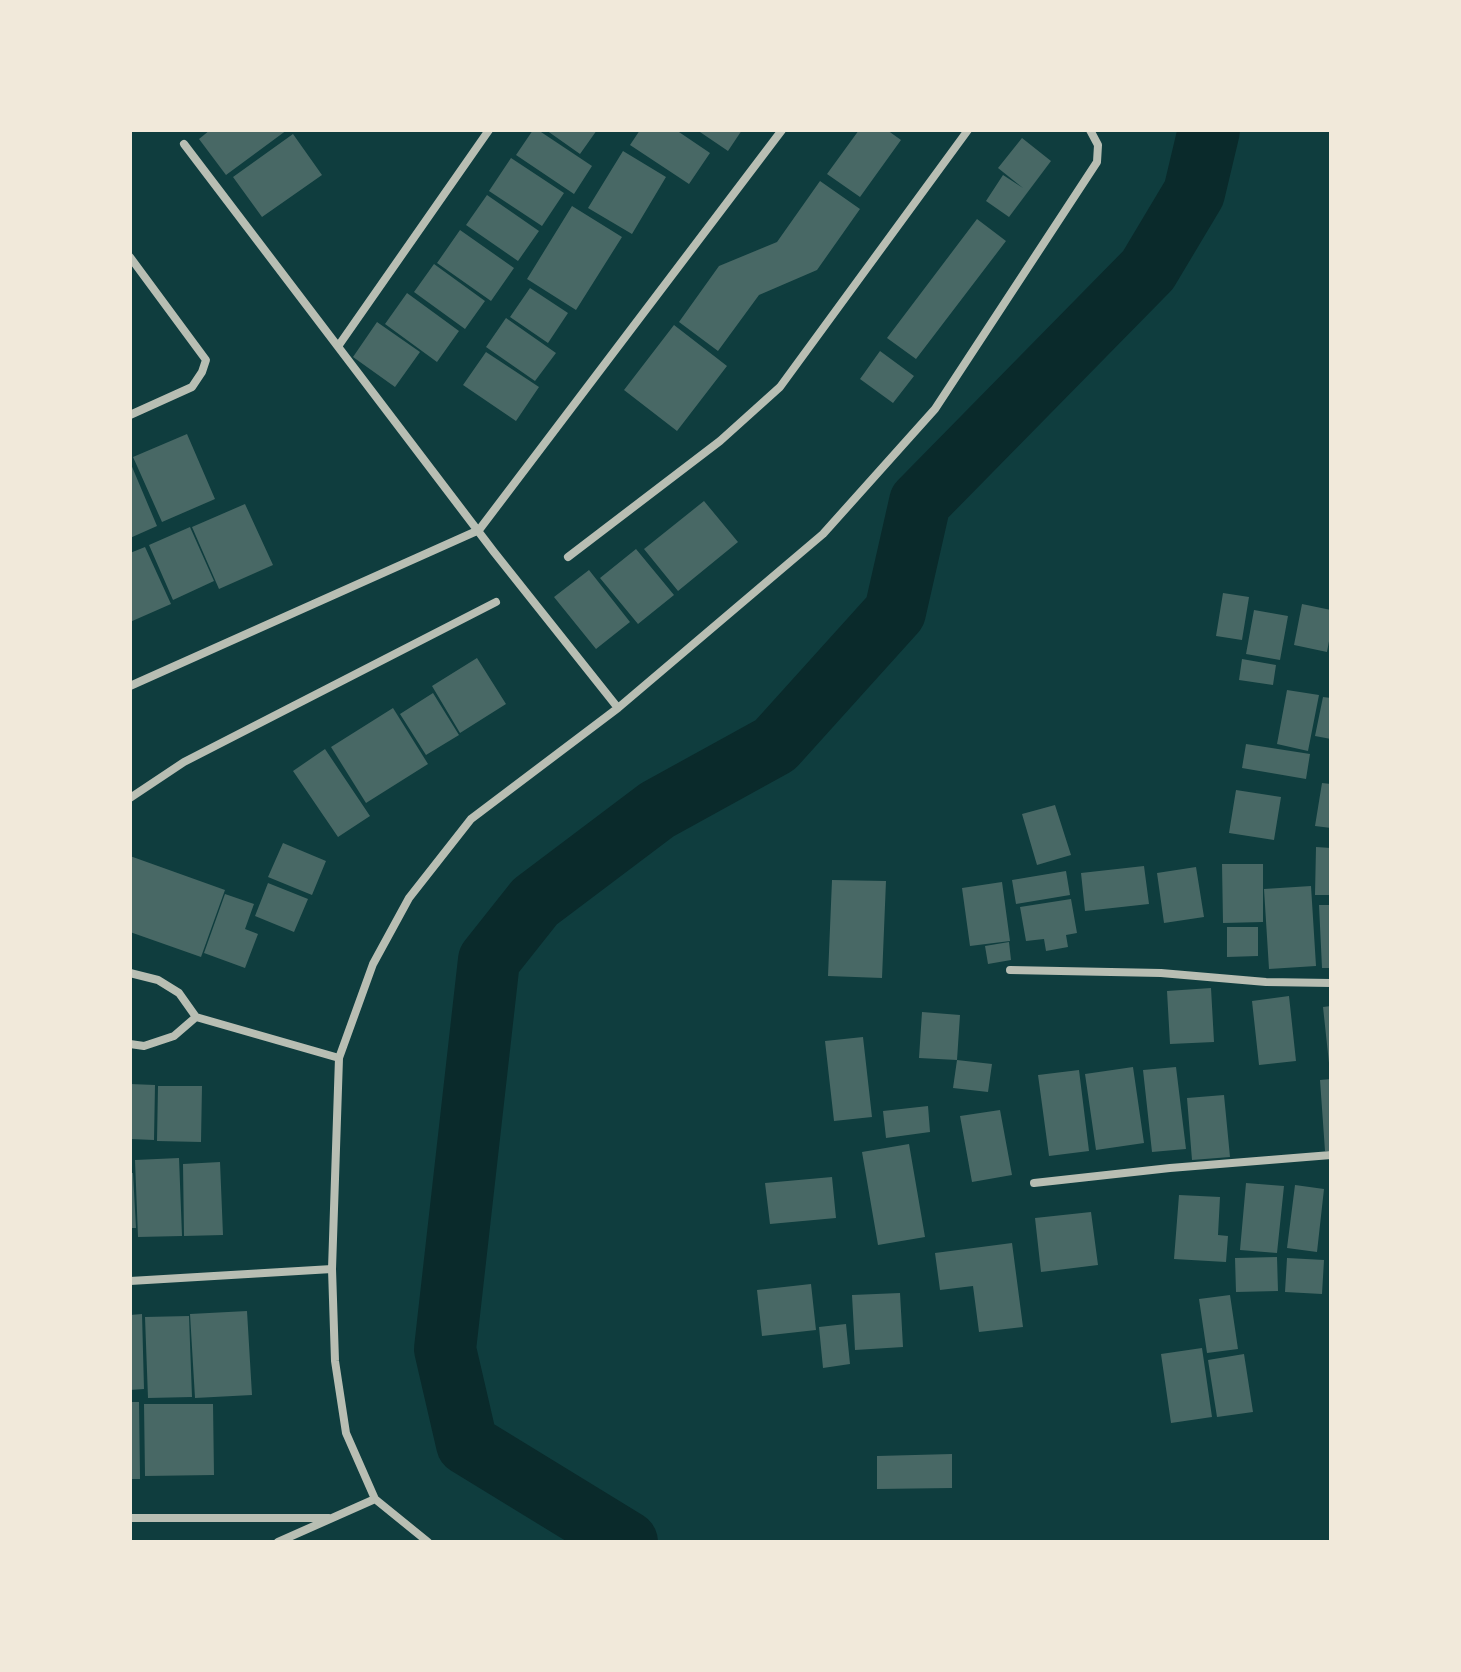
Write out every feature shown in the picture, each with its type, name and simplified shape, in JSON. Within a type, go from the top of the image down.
[{"type":"street","points":[[339,345],[489,130]]},
{"type":"street","points":[[130,686],[479,530],[782,130]]},
{"type":"street","points":[[568,557],[720,441],[780,387],[968,130]]},
{"type":"street","points":[[428,1542],[375,1499],[346,1433],[335,1361],[332,1269],[339,1058],[373,964],[409,898],[471,819],[618,708],[823,534],[935,409],[1097,162],[1098,145],[1090,130]]},
{"type":"street","points":[[184,144],[494,552],[618,708]]},
{"type":"street","points":[[130,257],[206,360],[192,387],[130,415]]},
{"type":"street","points":[[130,798],[184,762],[496,602]]},
{"type":"street","points":[[1010,970],[1161,973],[1266,982],[1331,983]]},
{"type":"street","points":[[130,973],[158,980],[179,993],[196,1017],[339,1058]]},
{"type":"street","points":[[130,1044],[144,1046],[174,1036],[196,1017]]},
{"type":"street","points":[[1034,1183],[1331,1155]]},
{"type":"street","points":[[130,1281],[332,1269]]},
{"type":"street","points":[[278,1542],[375,1499]]},
{"type":"street","points":[[130,1518],[329,1518]]},
{"type":"building","points":[[210,130],[287,130],[226,175],[199,139]]},
{"type":"building","points":[[533,130],[538,130],[592,166],[574,194],[516,155]]},
{"type":"building","points":[[546,130],[597,130],[580,154]]},
{"type":"building","points":[[640,130],[676,130],[710,153],[689,184],[630,145]]},
{"type":"building","points":[[697,130],[742,130],[728,151]]},
{"type":"building","points":[[859,130],[887,130],[901,140],[860,197],[827,174]]},
{"type":"building","points":[[293,134],[322,175],[262,217],[233,177]]},
{"type":"building","points":[[1022,138],[1051,161],[1009,217],[986,201],[1003,175],[1023,188],[998,168]]},
{"type":"building","points":[[623,151],[666,177],[632,234],[588,208]]},
{"type":"building","points":[[511,158],[564,193],[542,226],[489,191]]},
{"type":"building","points":[[820,181],[860,209],[817,270],[759,295],[718,351],[679,322],[719,266],[777,242]]},
{"type":"building","points":[[487,195],[539,231],[518,261],[466,225]]},
{"type":"building","points":[[572,206],[622,237],[576,310],[527,279]]},
{"type":"building","points":[[977,219],[1006,241],[916,359],[887,338]]},
{"type":"building","points":[[460,230],[514,268],[491,301],[437,263]]},
{"type":"building","points":[[434,264],[485,301],[465,329],[414,292]]},
{"type":"building","points":[[530,288],[568,313],[548,343],[510,317]]},
{"type":"building","points":[[407,293],[459,331],[437,362],[385,324]]},
{"type":"building","points":[[506,318],[556,353],[535,381],[486,347]]},
{"type":"building","points":[[377,322],[420,352],[395,387],[353,357]]},
{"type":"building","points":[[674,325],[727,366],[677,431],[624,390]]},
{"type":"building","points":[[880,351],[914,376],[893,403],[860,379]]},
{"type":"building","points":[[486,352],[539,387],[516,421],[463,385]]},
{"type":"building","points":[[187,434],[215,499],[162,522],[133,457]]},
{"type":"building","points":[[130,462],[157,526],[130,538]]},
{"type":"building","points":[[704,501],[738,542],[678,591],[644,549]]},
{"type":"building","points":[[245,504],[273,565],[219,589],[192,527]]},
{"type":"building","points":[[190,527],[214,581],[173,600],[149,545]]},
{"type":"building","points":[[145,547],[171,604],[130,622],[130,553]]},
{"type":"building","points":[[636,549],[674,595],[638,624],[600,578]]},
{"type":"building","points":[[589,570],[630,622],[596,649],[554,597]]},
{"type":"building","points":[[1223,593],[1249,597],[1242,640],[1216,636]]},
{"type":"building","points":[[1302,604],[1331,610],[1327,652],[1294,645]]},
{"type":"building","points":[[1254,610],[1288,616],[1280,660],[1246,654]]},
{"type":"building","points":[[477,658],[506,704],[460,733],[432,686]]},
{"type":"building","points":[[1242,659],[1276,665],[1273,685],[1239,680]]},
{"type":"building","points":[[1287,690],[1319,695],[1308,751],[1277,744]]},
{"type":"building","points":[[433,693],[459,735],[426,755],[400,714]]},
{"type":"building","points":[[1323,697],[1331,698],[1331,739],[1315,736]]},
{"type":"building","points":[[393,708],[428,764],[366,803],[331,747]]},
{"type":"building","points":[[1246,744],[1310,754],[1306,779],[1242,768]]},
{"type":"building","points":[[325,749],[370,816],[338,837],[293,771]]},
{"type":"building","points":[[1322,783],[1331,784],[1331,828],[1315,826]]},
{"type":"building","points":[[1236,790],[1281,797],[1274,840],[1229,833]]},
{"type":"building","points":[[1055,805],[1071,855],[1037,865],[1022,814]]},
{"type":"building","points":[[283,843],[326,861],[312,895],[268,877]]},
{"type":"building","points":[[1316,847],[1331,848],[1331,895],[1315,895]]},
{"type":"building","points":[[130,856],[225,890],[201,957],[130,932]]},
{"type":"building","points":[[1222,864],[1263,864],[1263,922],[1223,923]]},
{"type":"building","points":[[1144,866],[1149,904],[1085,911],[1081,873]]},
{"type":"building","points":[[1196,867],[1204,917],[1164,923],[1157,873]]},
{"type":"building","points":[[1066,871],[1070,895],[1016,904],[1012,880]]},
{"type":"building","points":[[832,880],[886,881],[882,978],[828,976]]},
{"type":"building","points":[[1002,882],[1010,941],[970,946],[962,888]]},
{"type":"building","points":[[268,883],[308,899],[294,932],[255,916]]},
{"type":"building","points":[[1311,886],[1316,966],[1269,969],[1264,889]]},
{"type":"building","points":[[225,894],[254,904],[245,929],[258,934],[245,968],[204,953]]},
{"type":"building","points":[[1071,899],[1077,933],[1066,935],[1068,947],[1046,951],[1044,939],[1026,941],[1020,907]]},
{"type":"building","points":[[1319,905],[1331,905],[1331,968],[1322,968]]},
{"type":"building","points":[[1227,927],[1258,927],[1258,956],[1227,957]]},
{"type":"building","points":[[1009,942],[1011,960],[988,964],[985,946]]},
{"type":"building","points":[[1211,988],[1214,1042],[1170,1044],[1167,991]]},
{"type":"building","points":[[1289,996],[1296,1061],[1259,1065],[1252,1001]]},
{"type":"building","points":[[1331,1006],[1331,1063],[1329,1063],[1323,1007]]},
{"type":"building","points":[[922,1012],[960,1015],[957,1060],[919,1058]]},
{"type":"building","points":[[863,1037],[872,1117],[834,1121],[825,1041]]},
{"type":"building","points":[[957,1060],[992,1064],[988,1092],[953,1088]]},
{"type":"building","points":[[1133,1067],[1144,1143],[1096,1150],[1085,1074]]},
{"type":"building","points":[[1176,1067],[1186,1149],[1152,1152],[1143,1070]]},
{"type":"building","points":[[1079,1070],[1089,1151],[1049,1156],[1038,1075]]},
{"type":"building","points":[[1331,1079],[1331,1151],[1325,1151],[1320,1080]]},
{"type":"building","points":[[130,1084],[155,1085],[154,1140],[130,1139]]},
{"type":"building","points":[[158,1086],[202,1086],[201,1142],[157,1141]]},
{"type":"building","points":[[1224,1095],[1230,1157],[1192,1160],[1187,1098]]},
{"type":"building","points":[[928,1106],[930,1132],[886,1138],[883,1111]]},
{"type":"building","points":[[1000,1110],[1012,1175],[972,1182],[960,1116]]},
{"type":"building","points":[[909,1144],[925,1237],[878,1245],[862,1152]]},
{"type":"building","points":[[179,1158],[182,1236],[138,1237],[135,1160]]},
{"type":"building","points":[[220,1162],[223,1235],[184,1236],[183,1164]]},
{"type":"building","points":[[130,1173],[133,1173],[136,1228],[130,1228]]},
{"type":"building","points":[[832,1177],[836,1218],[770,1224],[765,1183]]},
{"type":"building","points":[[1246,1183],[1284,1186],[1277,1253],[1240,1250]]},
{"type":"building","points":[[1295,1185],[1324,1189],[1317,1252],[1287,1248]]},
{"type":"building","points":[[1179,1195],[1220,1197],[1218,1235],[1228,1236],[1226,1262],[1174,1259]]},
{"type":"building","points":[[1091,1212],[1098,1265],[1041,1272],[1035,1218]]},
{"type":"building","points":[[1012,1243],[1023,1327],[979,1332],[973,1286],[940,1290],[935,1253]]},
{"type":"building","points":[[1277,1257],[1278,1291],[1236,1292],[1235,1258]]},
{"type":"building","points":[[1287,1258],[1324,1260],[1322,1294],[1285,1292]]},
{"type":"building","points":[[811,1284],[816,1330],[762,1336],[757,1290]]},
{"type":"building","points":[[900,1293],[903,1347],[855,1350],[852,1295]]},
{"type":"building","points":[[1230,1295],[1238,1349],[1207,1353],[1199,1299]]},
{"type":"building","points":[[247,1311],[252,1395],[195,1398],[190,1314]]},
{"type":"building","points":[[142,1314],[144,1389],[130,1390],[130,1315]]},
{"type":"building","points":[[189,1316],[192,1397],[148,1398],[145,1317]]},
{"type":"building","points":[[846,1324],[850,1364],[823,1368],[819,1327]]},
{"type":"building","points":[[1202,1348],[1212,1417],[1171,1423],[1161,1354]]},
{"type":"building","points":[[1244,1354],[1253,1412],[1217,1417],[1208,1360]]},
{"type":"building","points":[[130,1402],[139,1402],[140,1479],[130,1479]]},
{"type":"building","points":[[144,1404],[213,1404],[214,1475],[145,1476]]},
{"type":"building","points":[[952,1454],[952,1488],[877,1489],[877,1456]]},
{"type":"waterway","points":[[627,1542],[467,1444],[445,1349],[489,960],[535,902],[657,810],[775,745],[895,612],[920,502],[1148,270],[1194,193],[1209,130]]}]
